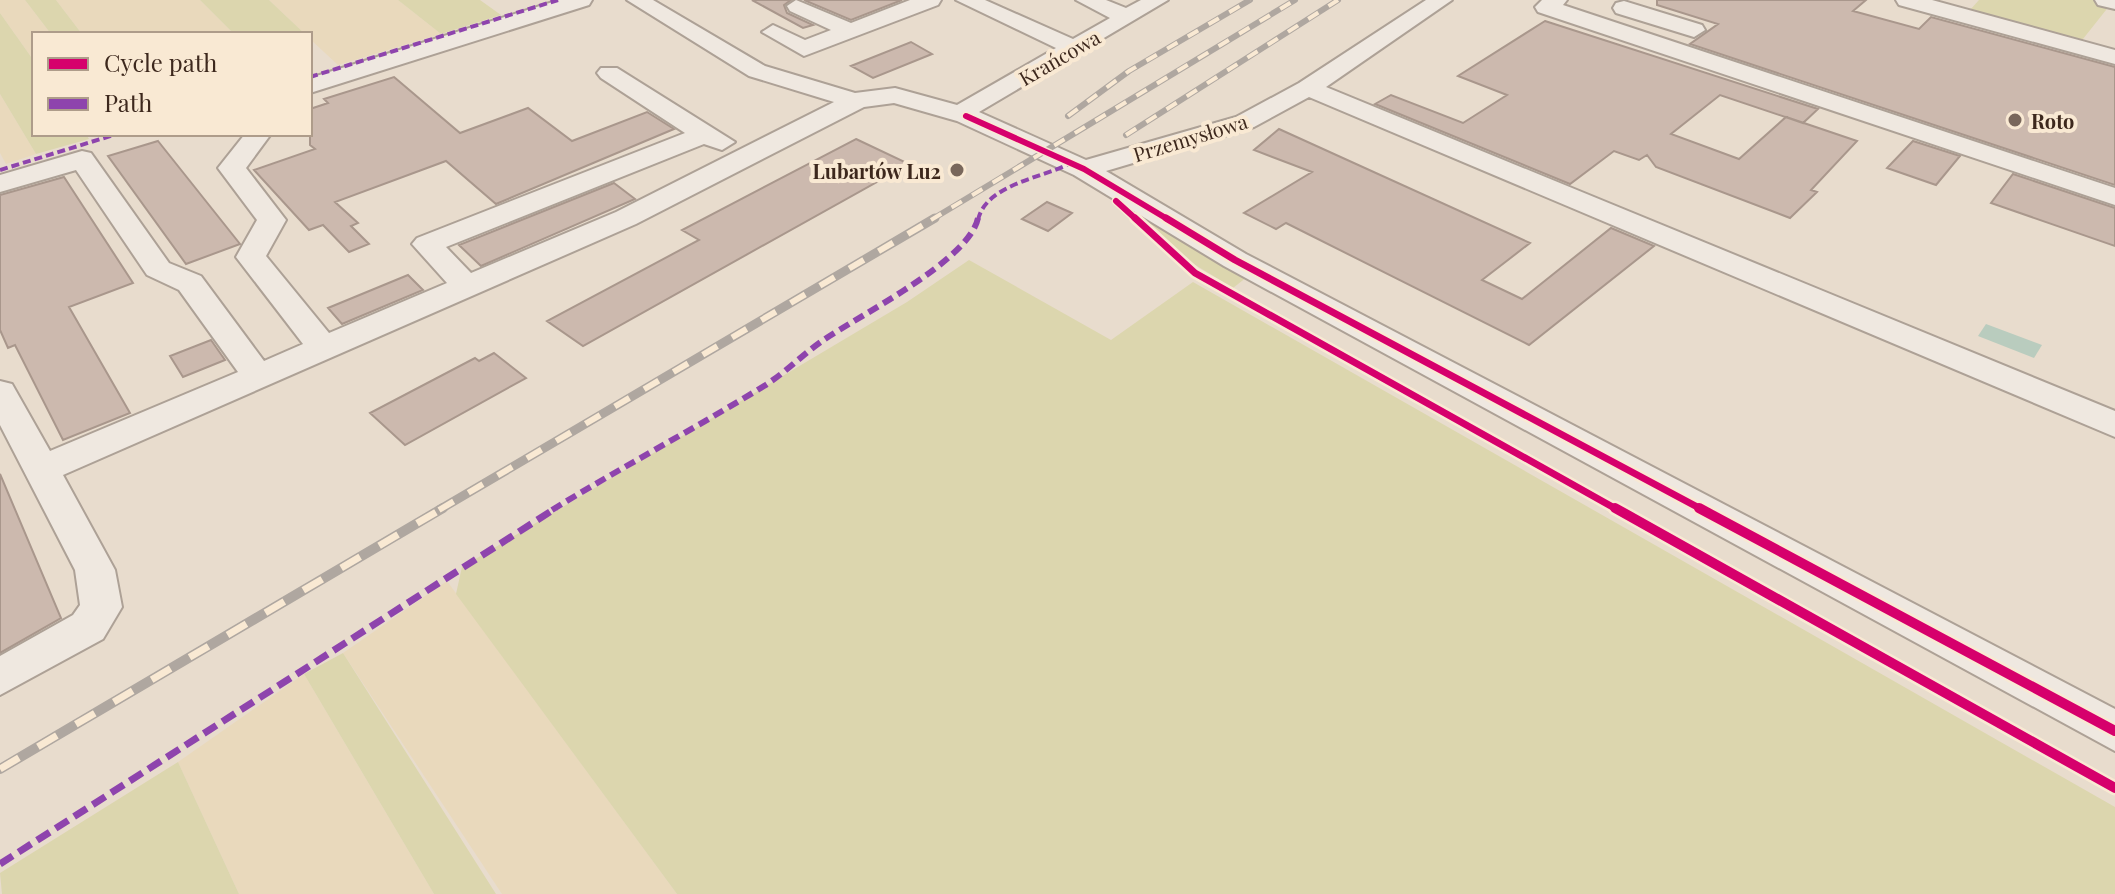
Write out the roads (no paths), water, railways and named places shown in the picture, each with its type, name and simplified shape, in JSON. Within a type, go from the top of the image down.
[{"type":"street","points":[[312,85],[581,0]]},
{"type":"street","points":[[638,0],[757,71],[855,101]]},
{"type":"street","points":[[773,32],[804,49],[930,0]]},
{"type":"street","points":[[967,0],[1075,48]]},
{"type":"street","points":[[1087,0],[1128,17]]},
{"type":"street","name":"Krańcowa","points":[[966,116],[967,109],[1157,0]]},
{"type":"street","name":"Przemysłowa","points":[[1084,169],[1245,122],[1308,88],[1441,0]]},
{"type":"street","points":[[1556,0],[1546,7],[2115,197]]},
{"type":"street","points":[[1600,0],[1694,30]]},
{"type":"street","points":[[1907,0],[2115,57]]},
{"type":"street","points":[[2106,0],[2115,2]]},
{"type":"street","points":[[798,6],[850,31]]},
{"type":"street","points":[[609,73],[704,135],[738,148],[762,148]]},
{"type":"street","points":[[1308,88],[2115,425]]},
{"type":"street","points":[[42,469],[626,218],[855,101],[884,94],[895,95],[966,116],[973,122],[1084,169],[1235,260],[2115,731]]},
{"type":"street","points":[[467,287],[427,244],[704,135]]},
{"type":"street","points":[[256,136],[232,168],[272,220],[251,257],[323,348]]},
{"type":"street","points":[[0,184],[82,159],[158,269],[190,283],[258,376]]},
{"type":"street","points":[[1985,168],[2115,212]]},
{"type":"street","points":[[0,392],[95,570],[101,607],[88,627],[0,677]]},
{"type":"railway","points":[[1068,116],[1129,71],[1250,0]]},
{"type":"railway","points":[[931,220],[1295,0]]},
{"type":"railway","points":[[1126,135],[1338,0]]},
{"type":"railway","points":[[439,510],[935,218]]},
{"type":"railway","points":[[0,769],[443,508]]},
{"type":"place","name":"Roto","points":[[2015,120]]},
{"type":"place","name":"Lubartów Lu2","points":[[957,170]]}]
